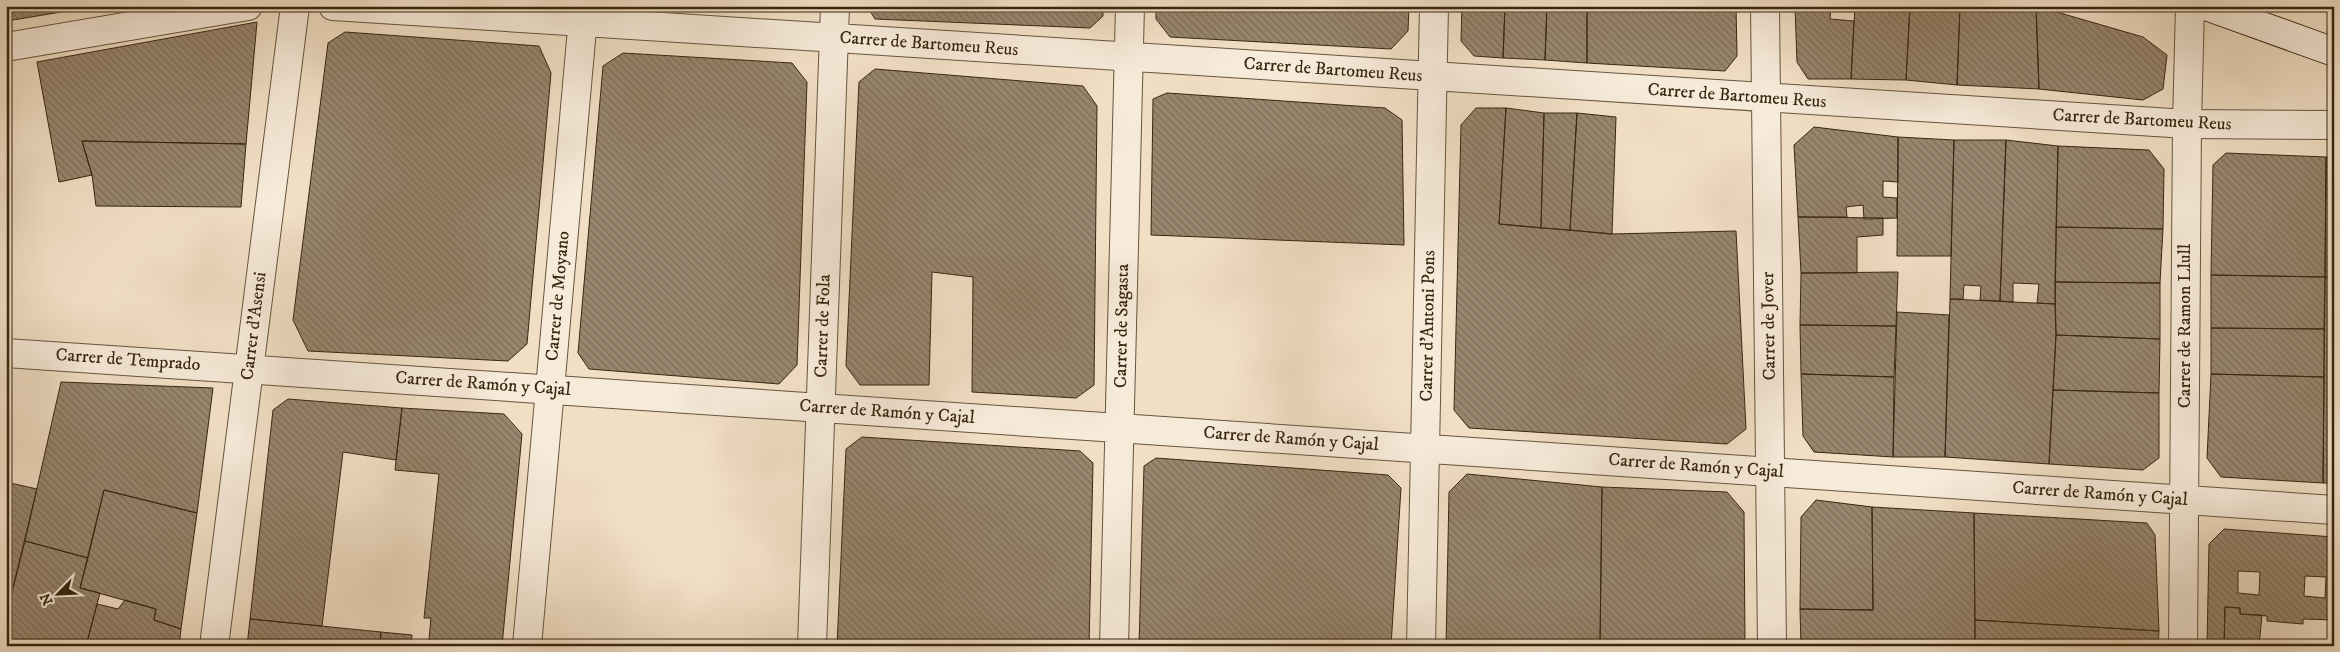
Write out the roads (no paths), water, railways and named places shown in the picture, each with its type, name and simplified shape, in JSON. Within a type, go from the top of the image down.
[{"type":"street","points":[[6,47],[248,6]]},
{"type":"street","name":"Carrer d'Asensi","points":[[214,646],[295,6]]},
{"type":"street","name":"Carrer de Bartomeu Reus","points":[[333,6],[584,14],[833,38],[2187,124],[2334,124]]},
{"type":"street","name":"Carrer de Fola","points":[[812,646],[835,6]]},
{"type":"street","name":"Carrer de Sagasta","points":[[1114,646],[1130,6]]},
{"type":"street","name":"Carrer d'Antoni Pons","points":[[1421,646],[1434,6]]},
{"type":"street","name":"Carrer de Jover","points":[[1765,6],[1772,646]]},
{"type":"street","name":"Carrer de Ramon Llull","points":[[2183,646],[2187,124],[2190,6]]},
{"type":"street","points":[[2206,6],[2334,52]]},
{"type":"street","name":"Carrer de Moyano","points":[[527,646],[584,14]]},
{"type":"street","name":"Carrer de Temprado","points":[[6,353],[249,368]]},
{"type":"street","name":"Carrer de Ramón y Cajal","points":[[249,368],[2334,510]]}]
